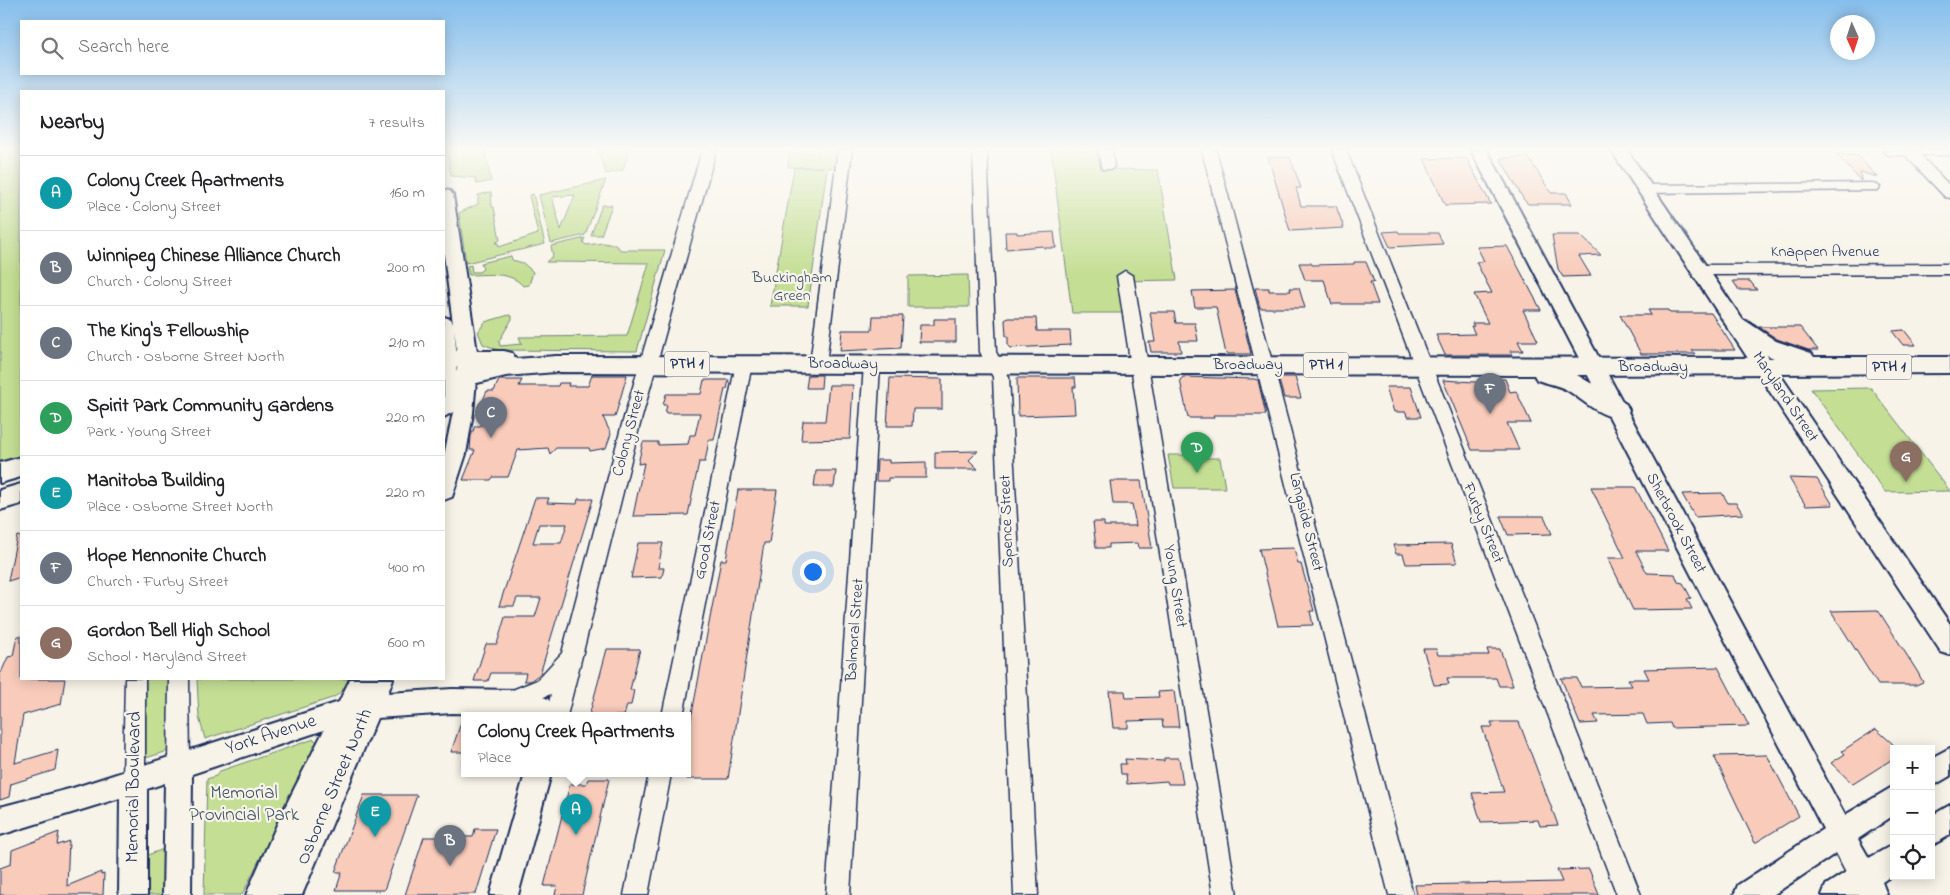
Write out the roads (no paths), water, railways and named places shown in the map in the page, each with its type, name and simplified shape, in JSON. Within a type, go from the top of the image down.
[{"type":"highway","points":[[1738,327],[1772,349],[1837,367]]},
{"type":"highway","name":"Broadway","points":[[453,369],[506,368],[556,364],[1947,367]]},
{"type":"highway","points":[[1513,366],[1551,375],[1574,383],[1617,410]]},
{"type":"highway","points":[[0,473],[20,467]]},
{"type":"highway","points":[[0,500],[20,494]]},
{"type":"main road","name":"Sherbrook Street","points":[[1501,192],[1868,886]]},
{"type":"main road","name":"Maryland Street","points":[[1648,192],[1950,644]]},
{"type":"main road","points":[[445,214],[453,369],[455,454],[445,487]]},
{"type":"main road","points":[[445,329],[453,369],[445,405]]},
{"type":"main road","name":"Osborne Street North","points":[[288,895],[359,708],[363,680]]},
{"type":"main road","name":"Osborne Street North","points":[[260,895],[292,823],[359,708],[380,680]]},
{"type":"main road","name":"York Avenue","points":[[0,821],[58,806],[359,708],[418,702],[508,702],[533,704],[539,707],[542,712]]},
{"type":"main road","points":[[1935,771],[1950,762]]},
{"type":"main road","points":[[177,895],[179,766]]},
{"type":"main road","points":[[504,895],[537,777]]},
{"type":"main road","name":"Memorial Boulevard","points":[[133,895],[134,781]]},
{"type":"main road","points":[[1748,895],[1890,802]]},
{"type":"main road","points":[[1935,829],[1950,819]]},
{"type":"main road","points":[[1836,895],[1868,886],[1890,862]]},
{"type":"street","name":"Colony Street","points":[[557,712],[570,668],[571,653],[648,364],[696,192]]},
{"type":"street","points":[[818,364],[840,192]]},
{"type":"street","name":"Spence Street","points":[[982,192],[988,352],[1000,377],[1026,895]]},
{"type":"street","name":"Langside Street","points":[[1220,192],[1401,895]]},
{"type":"street","name":"Furby Street","points":[[1355,192],[1629,895]]},
{"type":"street","name":"Knappen Avenue","points":[[1700,270],[1950,269]]},
{"type":"street","name":"Young Street","points":[[1125,276],[1226,895]]},
{"type":"street","name":"Good Street","points":[[673,712],[744,364]]},
{"type":"street","name":"Balmoral Street","points":[[838,895],[872,365]]},
{"type":"street","points":[[508,702],[530,696],[544,689],[554,680],[571,653]]},
{"type":"street","name":"Memorial Boulevard","points":[[134,781],[135,680]]},
{"type":"street","points":[[179,680],[179,766]]},
{"type":"street","points":[[636,895],[659,777]]},
{"type":"place","name":"Hope Mennonite Church","points":[[1490,414]]},
{"type":"place","name":"The King's Fellowship","points":[[491,438]]},
{"type":"place","name":"Spirit Park Community Gardens","points":[[1197,473]]},
{"type":"place","name":"Gordon Bell High School","points":[[1906,482]]},
{"type":"place","name":"Colony Creek Apartments","points":[[576,835]]},
{"type":"place","name":"Manitoba Building","points":[[375,837]]},
{"type":"place","name":"Winnipeg Chinese Alliance Church","points":[[450,866]]},
{"type":"park label","name":"Buckingham Green","points":[[792,287]]},
{"type":"park label","name":"Memorial Provincial Park","points":[[244,804]]}]
